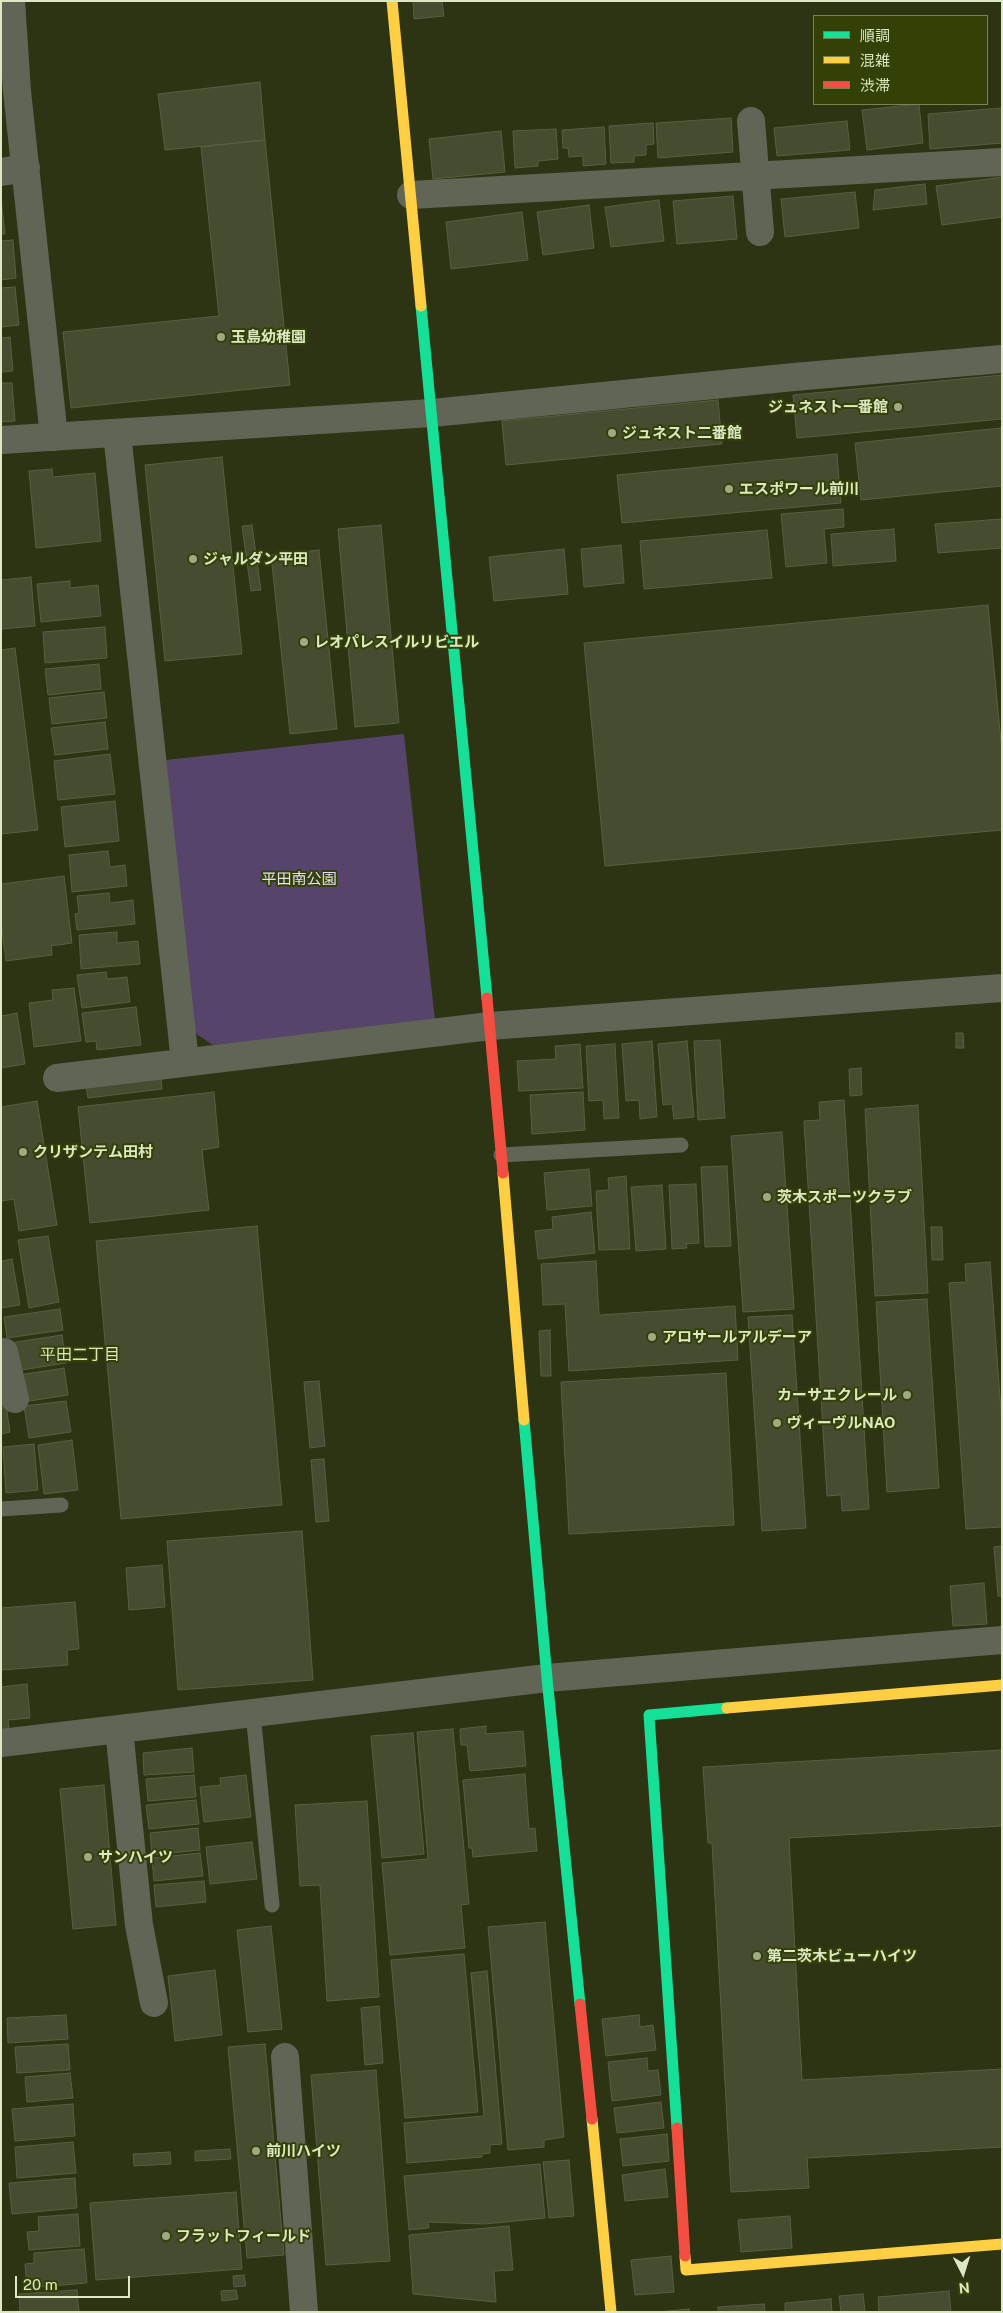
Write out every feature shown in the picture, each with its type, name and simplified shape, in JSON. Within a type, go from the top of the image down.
[{"type":"street","points":[[11,1],[14,170],[54,437]]},
{"type":"street","points":[[392,1],[490,1026],[547,1678],[611,2312]]},
{"type":"street","points":[[751,121],[760,232]]},
{"type":"street","points":[[411,195],[1002,162]]},
{"type":"street","points":[[1,440],[432,413],[794,377],[1002,359]]},
{"type":"street","points":[[117,433],[185,1062]]},
{"type":"street","points":[[57,1078],[490,1026],[1002,988]]},
{"type":"street","points":[[1,1743],[547,1678],[1002,1640]]},
{"type":"street","points":[[1002,1685],[649,1715],[686,2270],[1002,2244]]},
{"type":"street","points":[[119,1728],[139,1925],[154,2003]]},
{"type":"street","points":[[285,2057],[304,2312]]},
{"type":"lane","points":[[501,1155],[681,1145]]},
{"type":"lane","points":[[1,1509],[61,1504]]},
{"type":"lane","points":[[252,1713],[272,1905]]},
{"type":"green space","name":"平田南公園","points":[[404,734],[435,1021],[213,1045],[195,1033],[166,760]]},
{"type":"building","points":[[413,1],[442,1],[444,16],[414,19]]},
{"type":"building","points":[[260,82],[265,140],[165,150],[158,94]]},
{"type":"building","points":[[919,105],[923,143],[867,150],[862,110]]},
{"type":"building","points":[[1002,108],[1002,143],[930,149],[928,114]]},
{"type":"building","points":[[731,118],[733,152],[658,158],[656,123]]},
{"type":"building","points":[[847,121],[850,150],[777,156],[774,128]]},
{"type":"building","points":[[653,123],[654,144],[646,145],[646,155],[634,156],[634,162],[611,163],[609,126]]},
{"type":"building","points":[[604,127],[606,164],[583,166],[583,156],[569,157],[568,148],[563,148],[562,130]]},
{"type":"building","points":[[556,129],[558,159],[538,161],[538,166],[515,168],[513,131]]},
{"type":"building","points":[[501,131],[505,172],[433,179],[429,139]]},
{"type":"building","points":[[265,140],[290,385],[71,408],[63,332],[219,316],[201,147]]},
{"type":"building","points":[[1002,177],[1002,217],[942,225],[936,186]]},
{"type":"building","points":[[925,184],[927,204],[873,210],[875,190]]},
{"type":"building","points":[[855,192],[859,228],[785,237],[781,199]]},
{"type":"building","points":[[733,196],[737,239],[677,244],[673,201]]},
{"type":"building","points":[[1,199],[5,234],[1,234]]},
{"type":"building","points":[[659,200],[664,241],[611,247],[605,207]]},
{"type":"building","points":[[589,205],[594,248],[543,255],[537,212]]},
{"type":"building","points":[[522,212],[528,260],[451,269],[446,222]]},
{"type":"building","points":[[13,240],[16,278],[1,280],[1,241]]},
{"type":"building","points":[[15,287],[19,325],[1,327],[1,288]]},
{"type":"building","points":[[10,337],[13,371],[1,372],[1,338]]},
{"type":"building","name":"ジュネスト一番館","points":[[1002,375],[1002,419],[797,438],[793,395]]},
{"type":"building","points":[[1,383],[12,383],[15,421],[1,422]]},
{"type":"building","name":"ジュネスト二番館","points":[[718,400],[722,444],[506,465],[502,421]]},
{"type":"building","points":[[1001,428],[1002,486],[861,500],[855,443]]},
{"type":"building","name":"エスポワール前川","points":[[837,454],[841,503],[622,523],[617,475]]},
{"type":"building","name":"ジャルダン平田","points":[[222,457],[242,654],[165,661],[145,465]]},
{"type":"building","points":[[52,469],[53,477],[95,473],[101,541],[36,548],[29,471]]},
{"type":"building","points":[[843,509],[844,527],[824,529],[827,563],[786,567],[781,514]]},
{"type":"building","points":[[1002,519],[1002,548],[938,553],[935,524]]},
{"type":"building","points":[[252,525],[261,590],[251,591],[242,526]]},
{"type":"building","points":[[381,525],[399,723],[355,727],[338,529]]},
{"type":"building","points":[[894,529],[896,561],[833,566],[831,534]]},
{"type":"building","points":[[767,530],[772,578],[644,589],[640,541]]},
{"type":"building","points":[[621,545],[624,583],[584,587],[581,549]]},
{"type":"building","points":[[564,549],[568,594],[494,601],[489,557]]},
{"type":"building","name":"レオパレスイルリビエル","points":[[319,550],[337,729],[290,734],[271,555]]},
{"type":"building","points":[[31,577],[35,626],[1,629],[1,580]]},
{"type":"building","points":[[70,581],[70,588],[98,585],[101,616],[41,622],[37,584]]},
{"type":"building","points":[[988,605],[1002,752],[1002,830],[605,866],[584,643]]},
{"type":"building","points":[[105,627],[107,658],[45,663],[43,632]]},
{"type":"building","points":[[15,648],[38,830],[1,834],[1,650]]},
{"type":"building","points":[[99,664],[101,689],[48,695],[45,669]]},
{"type":"building","points":[[104,692],[107,718],[52,724],[49,698]]},
{"type":"building","points":[[105,722],[108,749],[55,755],[51,728]]},
{"type":"building","points":[[110,754],[115,794],[58,800],[54,761]]},
{"type":"building","points":[[115,801],[119,841],[65,847],[61,807]]},
{"type":"building","points":[[108,851],[110,867],[125,865],[127,886],[72,892],[69,855]]},
{"type":"building","points":[[64,876],[72,943],[51,946],[52,955],[6,961],[1,922],[1,884]]},
{"type":"building","points":[[109,893],[110,903],[133,900],[135,924],[77,930],[75,914],[79,913],[77,896]]},
{"type":"building","points":[[117,932],[117,943],[138,941],[140,964],[81,969],[79,935]]},
{"type":"building","points":[[106,972],[107,979],[127,977],[130,1002],[82,1008],[77,975]]},
{"type":"building","points":[[74,988],[81,1041],[34,1047],[29,1003],[53,1000],[52,990]]},
{"type":"building","points":[[136,1007],[141,1045],[97,1050],[96,1041],[86,1042],[82,1013]]},
{"type":"building","points":[[17,1013],[25,1064],[1,1068],[1,1016]]},
{"type":"building","points":[[956,1033],[963,1033],[964,1048],[956,1048]]},
{"type":"building","points":[[720,1040],[725,1118],[698,1120],[694,1041]]},
{"type":"building","points":[[652,1041],[657,1117],[640,1119],[639,1100],[626,1101],[622,1044]]},
{"type":"building","points":[[687,1041],[694,1117],[674,1119],[672,1104],[663,1105],[658,1044]]},
{"type":"building","points":[[580,1044],[583,1088],[519,1091],[517,1061],[556,1059],[555,1046]]},
{"type":"building","points":[[615,1044],[619,1118],[604,1119],[603,1100],[589,1101],[586,1046]]},
{"type":"building","points":[[861,1068],[862,1095],[850,1096],[849,1069]]},
{"type":"building","points":[[161,1077],[162,1089],[88,1098],[86,1087]]},
{"type":"building","points":[[214,1092],[219,1147],[202,1150],[209,1210],[90,1223],[78,1107]]},
{"type":"building","points":[[583,1092],[585,1130],[532,1134],[530,1095]]},
{"type":"building","points":[[844,1100],[869,1509],[842,1511],[841,1495],[827,1496],[804,1121],[820,1120],[819,1102]]},
{"type":"building","name":"クリザンテム田村","points":[[37,1101],[57,1225],[19,1231],[14,1199],[2,1201],[1,1197],[1,1107]]},
{"type":"building","points":[[918,1105],[928,1293],[875,1296],[865,1109]]},
{"type":"building","points":[[782,1132],[794,1309],[743,1312],[731,1136]]},
{"type":"building","points":[[727,1166],[731,1246],[705,1247],[701,1167]]},
{"type":"building","points":[[589,1169],[592,1206],[547,1210],[544,1173]]},
{"type":"building","points":[[626,1176],[630,1249],[599,1250],[596,1191],[609,1190],[608,1178]]},
{"type":"building","points":[[696,1184],[699,1243],[686,1244],[687,1248],[672,1249],[669,1185]]},
{"type":"building","points":[[662,1185],[666,1249],[636,1251],[631,1187]]},
{"type":"building","points":[[591,1212],[595,1253],[538,1259],[535,1231],[553,1229],[552,1217]]},
{"type":"building","points":[[257,1226],[282,1505],[121,1519],[96,1241]]},
{"type":"building","points":[[931,1227],[942,1227],[943,1260],[932,1260]]},
{"type":"building","points":[[48,1236],[59,1302],[29,1308],[18,1240]]},
{"type":"building","points":[[12,1259],[20,1305],[1,1308],[1,1261]]},
{"type":"building","name":"アロサールアルデーア","points":[[596,1261],[599,1315],[735,1306],[738,1360],[569,1371],[565,1304],[543,1305],[541,1264]]},
{"type":"building","points":[[990,1262],[1002,1425],[1002,1527],[966,1529],[949,1283],[966,1282],[965,1264]]},
{"type":"building","name":"カーサエクレール","points":[[927,1299],[939,1488],[887,1492],[876,1302]]},
{"type":"building","points":[[60,1309],[63,1330],[7,1338],[4,1317]]},
{"type":"building","name":"ヴィーヴルNAO","points":[[792,1315],[806,1528],[762,1531],[748,1317]]},
{"type":"building","points":[[550,1330],[551,1376],[541,1376],[539,1331]]},
{"type":"building","points":[[62,1335],[66,1363],[15,1371],[10,1343]]},
{"type":"building","points":[[64,1368],[68,1395],[23,1402],[19,1375]]},
{"type":"building","points":[[726,1373],[734,1525],[569,1534],[561,1382]]},
{"type":"building","points":[[319,1381],[325,1446],[310,1448],[304,1382]]},
{"type":"building","points":[[1,1398],[5,1398],[10,1432],[1,1434]]},
{"type":"building","points":[[66,1401],[71,1432],[29,1438],[24,1406]]},
{"type":"building","points":[[72,1440],[78,1490],[44,1494],[38,1445]]},
{"type":"building","points":[[34,1444],[38,1490],[6,1493],[3,1447]]},
{"type":"building","points":[[324,1459],[329,1521],[316,1522],[311,1460]]},
{"type":"building","points":[[302,1531],[313,1680],[178,1690],[167,1541]]},
{"type":"building","points":[[1002,1546],[1002,1596],[998,1596],[994,1547]]},
{"type":"building","points":[[162,1565],[165,1607],[129,1610],[126,1568]]},
{"type":"building","points":[[984,1583],[987,1624],[953,1626],[950,1586]]},
{"type":"building","points":[[75,1602],[79,1649],[67,1650],[68,1665],[1,1670],[1,1608]]},
{"type":"building","points":[[27,1684],[30,1718],[8,1720],[9,1729],[1,1729],[1,1687]]},
{"type":"building","points":[[486,1726],[486,1734],[523,1731],[526,1766],[470,1771],[467,1745],[461,1745],[460,1729]]},
{"type":"building","points":[[453,1729],[469,1904],[461,1905],[465,1948],[390,1955],[382,1863],[428,1859],[417,1732]]},
{"type":"building","points":[[413,1733],[424,1854],[382,1858],[371,1736]]},
{"type":"building","points":[[192,1748],[194,1772],[144,1775],[143,1753]]},
{"type":"building","name":"第二茨木ビューハイツ","points":[[1002,1750],[1002,1826],[789,1838],[802,2080],[1002,2069],[1002,2147],[807,2158],[809,2188],[731,2192],[712,1843],[708,1843],[703,1767]]},
{"type":"building","points":[[525,1774],[529,1829],[535,1828],[537,1851],[473,1857],[472,1848],[469,1848],[463,1780]]},
{"type":"building","points":[[194,1775],[196,1797],[148,1801],[146,1779]]},
{"type":"building","points":[[246,1775],[251,1817],[204,1822],[200,1787],[221,1785],[220,1778]]},
{"type":"building","name":"サンハイツ","points":[[104,1785],[116,1925],[73,1929],[60,1789]]},
{"type":"building","points":[[196,1800],[199,1824],[149,1829],[146,1805]]},
{"type":"building","points":[[367,1801],[379,1997],[327,2001],[320,1885],[300,1886],[295,1805]]},
{"type":"building","points":[[198,1828],[200,1850],[152,1855],[150,1833]]},
{"type":"building","points":[[252,1842],[257,1879],[210,1884],[206,1847]]},
{"type":"building","points":[[200,1853],[203,1876],[154,1881],[152,1858]]},
{"type":"building","points":[[204,1881],[206,1902],[156,1907],[154,1885]]},
{"type":"building","points":[[545,1922],[564,2137],[544,2140],[544,2147],[508,2150],[488,1927]]},
{"type":"building","points":[[271,1926],[282,2029],[248,2032],[237,1930]]},
{"type":"building","points":[[464,1954],[478,2112],[405,2118],[391,1960]]},
{"type":"building","points":[[215,1970],[222,2035],[175,2041],[168,1976]]},
{"type":"building","points":[[487,1971],[502,2144],[490,2145],[490,2153],[482,2154],[482,2157],[407,2163],[404,2123],[484,2116],[471,1973]]},
{"type":"building","points":[[379,2006],[383,2063],[365,2065],[361,2008]]},
{"type":"building","points":[[66,2015],[68,2039],[8,2043],[7,2018]]},
{"type":"building","points":[[639,2015],[640,2027],[653,2025],[656,2050],[606,2056],[602,2019]]},
{"type":"building","points":[[68,2044],[70,2070],[17,2073],[15,2047]]},
{"type":"building","name":"前川ハイツ","points":[[265,2044],[284,2255],[247,2258],[228,2047]]},
{"type":"building","points":[[647,2058],[648,2071],[658,2070],[661,2095],[612,2101],[608,2062]]},
{"type":"building","points":[[376,2070],[390,2261],[326,2265],[311,2075]]},
{"type":"building","points":[[70,2073],[73,2098],[27,2102],[25,2077]]},
{"type":"building","points":[[661,2102],[664,2128],[617,2133],[614,2108]]},
{"type":"building","points":[[73,2104],[75,2136],[15,2141],[12,2109]]},
{"type":"building","points":[[667,2134],[669,2161],[623,2166],[620,2139]]},
{"type":"building","points":[[73,2142],[76,2173],[17,2178],[15,2147]]},
{"type":"building","points":[[230,2149],[231,2159],[195,2161],[195,2151]]},
{"type":"building","points":[[170,2152],[171,2164],[134,2166],[133,2154]]},
{"type":"building","points":[[569,2160],[574,2216],[549,2218],[543,2162]]},
{"type":"building","points":[[540,2164],[545,2218],[485,2224],[428,2222],[429,2228],[409,2230],[404,2176]]},
{"type":"building","points":[[665,2169],[668,2197],[625,2201],[622,2175]]},
{"type":"building","points":[[75,2178],[77,2208],[12,2214],[9,2183]]},
{"type":"building","name":"フラットフィールド","points":[[236,2192],[242,2269],[96,2280],[90,2203]]},
{"type":"building","points":[[78,2214],[80,2246],[29,2250],[27,2232],[39,2231],[38,2217]]},
{"type":"building","points":[[790,2216],[792,2248],[741,2252],[738,2220]]},
{"type":"building","points":[[509,2226],[513,2270],[494,2271],[496,2302],[413,2294],[409,2235]]},
{"type":"building","points":[[84,2249],[87,2283],[27,2288],[25,2264],[34,2263],[34,2253]]},
{"type":"building","points":[[671,2256],[674,2292],[635,2295],[631,2260]]},
{"type":"building","points":[[244,2275],[246,2286],[234,2287],[233,2276]]},
{"type":"building","points":[[77,2290],[79,2312],[20,2312],[19,2294]]},
{"type":"building","points":[[236,2290],[238,2299],[222,2301],[221,2291]]},
{"type":"building","points":[[949,2291],[951,2312],[879,2312],[878,2297]]},
{"type":"building","points":[[863,2294],[865,2312],[841,2312],[839,2296]]},
{"type":"building","points":[[831,2299],[832,2312],[785,2312],[785,2303]]},
{"type":"building","points":[[764,2304],[765,2312],[718,2312],[718,2307]]},
{"type":"building","points":[[689,2309],[690,2312],[658,2312]]},
{"type":"traffic: fast","points":[[421,306],[487,998]]},
{"type":"traffic: fast","points":[[524,1420],[547,1678],[580,2004]]},
{"type":"traffic: fast","points":[[677,2128],[649,1715],[727,1708]]},
{"type":"traffic: slow","points":[[392,1],[421,306]]},
{"type":"traffic: slow","points":[[503,1173],[524,1420]]},
{"type":"traffic: slow","points":[[727,1708],[1002,1685]]},
{"type":"traffic: slow","points":[[592,2119],[611,2312]]},
{"type":"traffic: slow","points":[[685,2256],[686,2270],[1002,2244]]},
{"type":"traffic: jam","points":[[487,998],[503,1173]]},
{"type":"traffic: jam","points":[[580,2004],[592,2119]]},
{"type":"traffic: jam","points":[[677,2128],[685,2256]]},
{"type":"place","name":"玉島幼稚園","points":[[221,337]]},
{"type":"place","name":"ジュネスト一番館","points":[[898,407]]},
{"type":"place","name":"ジュネスト二番館","points":[[612,433]]},
{"type":"place","name":"エスポワール前川","points":[[729,489]]},
{"type":"place","name":"ジャルダン平田","points":[[193,559]]},
{"type":"place","name":"レオパレスイルリビエル","points":[[304,642]]},
{"type":"place","name":"クリザンテム田村","points":[[23,1152]]},
{"type":"place","name":"茨木スポーツクラブ","points":[[767,1197]]},
{"type":"place","name":"アロサールアルデーア","points":[[652,1337]]},
{"type":"place","name":"カーサエクレール","points":[[907,1395]]},
{"type":"place","name":"ヴィーヴルNAO","points":[[777,1423]]},
{"type":"place","name":"サンハイツ","points":[[88,1857]]},
{"type":"place","name":"第二茨木ビューハイツ","points":[[757,1956]]},
{"type":"place","name":"前川ハイツ","points":[[256,2151]]},
{"type":"place","name":"フラットフィールド","points":[[166,2236]]},
{"type":"district","name":"平田二丁目","points":[[80,1355]]}]
